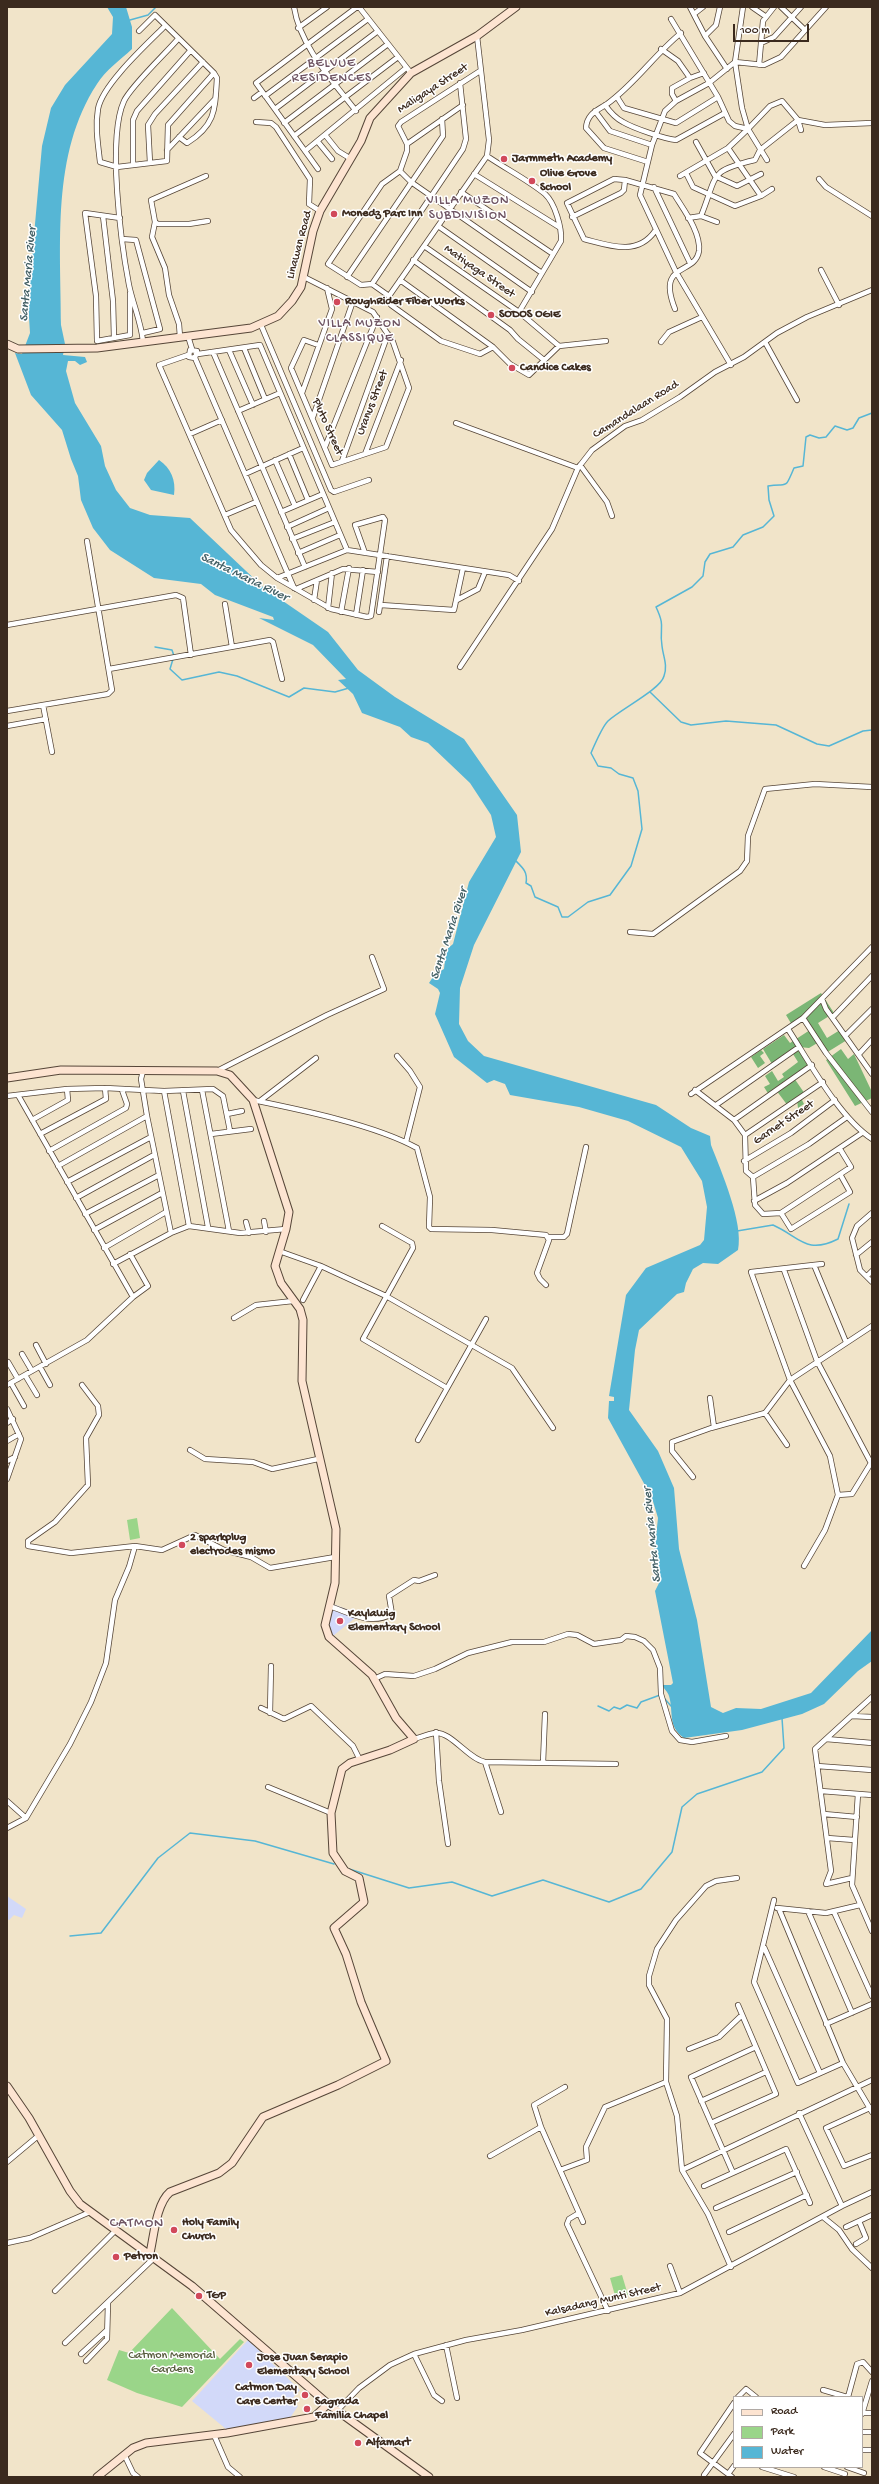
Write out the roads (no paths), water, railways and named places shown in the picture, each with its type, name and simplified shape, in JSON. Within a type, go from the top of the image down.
[{"type":"street","points":[[298,28],[327,7]]},
{"type":"street","points":[[305,151],[409,70],[358,7],[256,83],[284,123],[318,169]]},
{"type":"street","name":"Linawan Road","points":[[7,344],[18,349],[69,350],[261,326],[278,316],[292,301],[304,277],[313,231],[320,211],[351,159],[370,118],[409,70],[477,36],[516,7]]},
{"type":"street","points":[[690,7],[705,36],[726,69]]},
{"type":"street","points":[[694,14],[702,7]]},
{"type":"street","points":[[705,36],[716,25],[720,7]]},
{"type":"street","points":[[743,7],[735,62],[742,108],[748,129],[767,160]]},
{"type":"street","points":[[752,7],[765,16]]},
{"type":"street","points":[[759,65],[763,21],[765,16],[774,7]]},
{"type":"street","points":[[781,7],[805,30]]},
{"type":"street","points":[[761,43],[769,41],[801,7]]},
{"type":"street","points":[[730,365],[676,272],[655,231],[640,195],[652,145],[661,117],[669,106],[709,83],[735,62],[759,65],[771,63],[781,57],[826,7]]},
{"type":"street","points":[[295,8],[298,28],[307,44],[356,111]]},
{"type":"street","points":[[139,31],[155,15],[214,73],[217,78],[213,118],[196,138],[187,143],[179,137]]},
{"type":"street","points":[[254,98],[264,94],[368,19]]},
{"type":"street","points":[[671,19],[681,33],[718,97],[725,113],[735,126],[748,129]]},
{"type":"street","points":[[165,26],[112,83],[98,107],[97,124],[100,162],[117,167],[167,161],[168,125],[214,73]]},
{"type":"street","points":[[275,109],[378,31]]},
{"type":"street","points":[[648,162],[604,148],[586,128],[590,115],[617,97],[639,76],[661,49],[681,33]]},
{"type":"street","points":[[389,296],[487,156],[489,140],[477,36]]},
{"type":"street","points":[[143,341],[143,333],[130,287],[122,239],[117,167],[118,117],[125,99],[178,38]]},
{"type":"street","points":[[284,123],[388,44]]},
{"type":"street","points":[[661,49],[678,61],[690,78]]},
{"type":"street","points":[[133,165],[133,120],[137,111],[190,51]]},
{"type":"street","points":[[294,136],[398,58]]},
{"type":"street","points":[[150,163],[148,125],[155,114],[203,62]]},
{"type":"street","name":"Maligaya Street","points":[[407,144],[398,130],[398,126],[401,122],[480,71]]},
{"type":"street","points":[[676,101],[672,94],[672,88],[690,78],[704,73]]},
{"type":"street","points":[[372,284],[431,196],[462,148],[466,139],[460,83]]},
{"type":"street","points":[[617,97],[624,108],[661,117],[676,123],[718,97]]},
{"type":"street","points":[[167,150],[215,99]]},
{"type":"street","points":[[680,176],[728,148],[748,129],[759,115],[777,101],[782,102],[798,120],[801,130]]},
{"type":"street","points":[[463,105],[407,144],[407,151],[400,171],[382,184],[328,264],[347,277],[361,284],[372,284],[389,296],[391,305],[441,341],[480,354],[493,347]]},
{"type":"street","points":[[605,105],[611,113],[622,122],[668,139],[676,140],[725,113]]},
{"type":"street","points":[[595,111],[610,131],[652,145]]},
{"type":"street","points":[[347,277],[443,136],[442,119]]},
{"type":"street","points":[[701,216],[710,194],[715,176],[738,163],[755,160],[760,150],[798,120],[825,125],[872,123]]},
{"type":"street","points":[[256,122],[271,123],[276,126],[310,179],[310,204],[320,211]]},
{"type":"street","points":[[326,136],[338,151],[351,159]]},
{"type":"street","points":[[318,142],[332,159]]},
{"type":"street","points":[[696,142],[715,176],[737,186],[761,174]]},
{"type":"street","points":[[728,148],[761,196]]},
{"type":"street","points":[[487,156],[546,195],[552,205],[559,227],[561,241],[520,312]]},
{"type":"street","points":[[400,171],[411,182],[542,273]]},
{"type":"street","points":[[686,172],[693,187],[734,206],[761,196],[772,189]]},
{"type":"street","points":[[474,174],[559,227]]},
{"type":"street","points":[[180,337],[179,324],[169,295],[165,268],[152,237],[154,222],[151,200],[206,176]]},
{"type":"street","points":[[655,231],[651,238],[624,248],[584,239],[572,217],[567,203],[614,179],[654,187],[674,194],[688,218],[698,242],[699,252],[690,264],[676,272],[671,279],[670,288],[675,309]]},
{"type":"street","points":[[818,179],[826,187],[872,216]]},
{"type":"street","points":[[572,217],[621,193],[624,190],[625,180]]},
{"type":"street","points":[[654,187],[690,264]]},
{"type":"street","points":[[461,192],[553,254]]},
{"type":"street","points":[[120,218],[85,213],[96,296],[97,341],[130,335],[130,287]]},
{"type":"street","points":[[103,216],[113,301],[114,338]]},
{"type":"street","points":[[688,218],[701,216],[717,222]]},
{"type":"street","points":[[154,222],[158,224],[189,224],[208,221]]},
{"type":"street","points":[[438,226],[532,292]]},
{"type":"street","points":[[122,239],[136,240],[160,330],[143,333]]},
{"type":"street","name":"Matiyaga Street","points":[[424,246],[520,312],[559,346]]},
{"type":"street","points":[[413,260],[510,330],[518,339],[544,360]]},
{"type":"street","points":[[821,270],[839,305]]},
{"type":"street","points":[[304,277],[327,288],[352,304],[373,312],[388,334],[401,360]]},
{"type":"street","points":[[400,280],[493,347],[510,364],[529,375],[559,346],[572,342],[606,340]]},
{"type":"street","points":[[302,393],[332,309],[327,288]]},
{"type":"street","name":"Camandalaan Road","points":[[460,666],[519,581],[552,529],[579,467],[604,440],[680,397],[715,372],[730,365],[777,333],[806,317],[839,305],[872,290]]},
{"type":"street","points":[[313,417],[352,304]]},
{"type":"street","points":[[325,447],[377,317]]},
{"type":"street","points":[[661,342],[669,332],[702,317]]},
{"type":"street","points":[[261,326],[331,490],[334,492],[369,480]]},
{"type":"street","points":[[342,461],[388,334]]},
{"type":"street","points":[[188,336],[192,349],[256,502],[295,589]]},
{"type":"street","name":"Pluto Street","points":[[318,345],[304,340],[291,368],[332,464],[386,447],[409,388],[401,360]]},
{"type":"street","points":[[765,342],[798,400]]},
{"type":"street","points":[[188,355],[191,358],[213,352],[260,345],[347,550]]},
{"type":"street","points":[[244,348],[265,399]]},
{"type":"street","points":[[192,349],[188,355],[159,365],[231,530],[261,565],[295,589],[328,608],[356,615],[371,616],[381,555],[385,520],[383,517],[355,525],[365,553]]},
{"type":"street","points":[[229,350],[253,405]]},
{"type":"street","points":[[213,352],[304,567]]},
{"type":"street","name":"Uranus Street","points":[[365,454],[401,360]]},
{"type":"street","points":[[238,411],[280,393]]},
{"type":"street","points":[[190,434],[222,420]]},
{"type":"street","points":[[456,423],[579,467],[607,502],[612,516]]},
{"type":"street","points":[[245,474],[303,448]]},
{"type":"street","points":[[289,454],[308,500]]},
{"type":"street","points":[[275,460],[295,506]]},
{"type":"street","points":[[281,512],[323,494]]},
{"type":"street","points":[[225,515],[256,502]]},
{"type":"street","points":[[287,527],[329,508]]},
{"type":"street","points":[[292,540],[335,522]]},
{"type":"street","points":[[298,553],[340,535]]},
{"type":"street","points":[[7,711],[108,694],[112,690],[87,540]]},
{"type":"street","points":[[278,578],[347,550],[510,575],[519,581]]},
{"type":"street","points":[[379,612],[387,556]]},
{"type":"street","points":[[295,589],[332,573],[349,568],[378,572]]},
{"type":"street","points":[[341,612],[349,568]]},
{"type":"street","points":[[381,604],[454,610],[463,568]]},
{"type":"street","points":[[356,615],[363,570]]},
{"type":"street","points":[[457,600],[478,589],[485,572]]},
{"type":"street","points":[[328,608],[332,573]]},
{"type":"street","points":[[314,600],[317,580]]},
{"type":"street","points":[[7,625],[176,596],[182,598],[191,655]]},
{"type":"street","points":[[225,604],[232,647]]},
{"type":"street","points":[[109,669],[270,640],[273,642],[282,679]]},
{"type":"street","points":[[43,705],[52,752]]},
{"type":"street","points":[[7,726],[46,720]]},
{"type":"street","points":[[630,932],[652,934],[740,872],[747,861],[748,836],[765,789],[815,784],[872,787]]},
{"type":"street","points":[[691,1094],[803,1018],[872,947]]},
{"type":"street","points":[[217,1071],[327,1015],[384,989],[372,957]]},
{"type":"street","points":[[833,1017],[872,976]]},
{"type":"street","points":[[822,999],[826,1009],[871,1071]]},
{"type":"street","points":[[846,1035],[872,1009]]},
{"type":"street","points":[[803,1018],[826,1053],[872,1112]]},
{"type":"street","points":[[788,1029],[847,1117],[862,1133],[871,1138]]},
{"type":"street","points":[[859,1054],[872,1040]]},
{"type":"street","points":[[716,1106],[799,1047]]},
{"type":"street","points":[[397,1056],[410,1070],[420,1087],[406,1142]]},
{"type":"street","points":[[257,1100],[316,1058]]},
{"type":"street","points":[[734,1120],[812,1065]]},
{"type":"street","points":[[7,1078],[61,1070],[217,1071],[230,1076],[257,1100],[348,1123],[406,1142],[419,1150],[430,1197],[429,1227],[431,1229],[492,1230],[546,1235],[548,1237],[564,1237],[567,1234],[586,1147]]},
{"type":"street","points":[[143,1071],[141,1079],[147,1116],[170,1233]]},
{"type":"street","points":[[745,1135],[823,1082]]},
{"type":"street","points":[[40,1134],[106,1099],[105,1088]]},
{"type":"street","points":[[7,1096],[67,1089],[105,1088],[122,1090],[143,1088],[164,1091],[213,1089],[220,1093],[227,1114],[230,1131]]},
{"type":"street","points":[[32,1120],[68,1100],[67,1089]]},
{"type":"street","points":[[49,1151],[126,1108],[127,1104],[122,1090]]},
{"type":"street","points":[[202,1090],[229,1231]]},
{"type":"street","points":[[695,1090],[734,1120],[745,1135],[744,1161],[746,1170],[753,1177],[755,1205],[763,1214],[781,1213],[850,1167],[840,1149]]},
{"type":"street","points":[[164,1091],[189,1226]]},
{"type":"street","points":[[183,1091],[208,1227]]},
{"type":"street","points":[[18,1095],[132,1297]]},
{"type":"street","points":[[257,1100],[288,1212],[286,1229],[275,1266],[281,1283],[300,1309],[303,1320],[302,1381],[318,1459],[336,1529],[335,1583],[325,1625],[329,1638],[365,1667],[374,1679],[396,1718],[414,1739]]},
{"type":"street","name":"Garnet Street","points":[[744,1161],[791,1133],[835,1100]]},
{"type":"street","points":[[227,1114],[242,1110]]},
{"type":"street","points":[[58,1166],[147,1116]]},
{"type":"street","points":[[753,1177],[809,1144],[847,1117]]},
{"type":"street","points":[[211,1134],[250,1129]]},
{"type":"street","points":[[754,1201],[787,1183],[862,1133]]},
{"type":"street","points":[[67,1182],[152,1137]]},
{"type":"street","points":[[76,1198],[154,1155]]},
{"type":"street","points":[[781,1213],[791,1229],[850,1192],[840,1174]]},
{"type":"street","points":[[85,1214],[159,1175]]},
{"type":"street","points":[[94,1230],[162,1193]]},
{"type":"street","points":[[104,1248],[166,1212]]},
{"type":"street","points":[[872,1213],[857,1226],[852,1238],[860,1270],[872,1282]]},
{"type":"street","points":[[264,1221],[266,1232]]},
{"type":"street","points":[[246,1222],[249,1233]]},
{"type":"street","points":[[113,1264],[170,1233],[189,1226],[208,1227],[249,1233],[286,1229]]},
{"type":"street","points":[[382,1226],[413,1245],[363,1337],[364,1342],[447,1388]]},
{"type":"street","points":[[546,1285],[540,1279],[537,1272],[544,1257],[548,1237]]},
{"type":"street","points":[[856,1255],[872,1242]]},
{"type":"street","points":[[279,1250],[321,1266],[386,1296],[512,1368],[553,1428]]},
{"type":"street","points":[[24,1406],[9,1384],[87,1340],[132,1297],[148,1286],[130,1254]]},
{"type":"street","points":[[804,1566],[825,1530],[838,1495],[835,1475],[824,1441],[790,1380],[751,1272],[784,1270],[822,1264]]},
{"type":"street","points":[[814,1265],[846,1342]]},
{"type":"street","points":[[303,1300],[321,1266]]},
{"type":"street","points":[[784,1270],[817,1361],[871,1462],[852,1494],[838,1495]]},
{"type":"street","points":[[866,1276],[872,1271]]},
{"type":"street","points":[[234,1318],[256,1305],[293,1301]]},
{"type":"street","points":[[418,1440],[486,1319]]},
{"type":"street","points":[[693,1477],[672,1451],[672,1442],[714,1427],[765,1413],[790,1380],[872,1326]]},
{"type":"street","points":[[36,1345],[46,1364]]},
{"type":"street","points":[[22,1354],[32,1371]]},
{"type":"street","points":[[8,1362],[18,1379]]},
{"type":"street","points":[[40,1367],[50,1385]]},
{"type":"street","points":[[25,1375],[37,1395]]},
{"type":"street","points":[[82,1385],[98,1406],[99,1415],[86,1438],[88,1485],[54,1522],[28,1541],[28,1546],[71,1553],[135,1546],[162,1550],[195,1535],[224,1550],[251,1557],[270,1568],[335,1557]]},
{"type":"street","points":[[710,1398],[714,1427]]},
{"type":"street","points":[[7,1409],[21,1438],[7,1479]]},
{"type":"street","points":[[765,1413],[787,1445]]},
{"type":"street","points":[[7,1423],[13,1419]]},
{"type":"street","points":[[7,1441],[19,1434]]},
{"type":"street","points":[[190,1450],[205,1459],[253,1462],[272,1469],[318,1459]]},
{"type":"street","points":[[7,1461],[15,1457]]},
{"type":"street","points":[[7,1828],[26,1818],[70,1744],[91,1702],[106,1663],[115,1600],[129,1567],[135,1546]]},
{"type":"street","points":[[329,1606],[373,1621],[381,1620],[392,1614],[389,1596],[414,1580],[418,1581],[434,1575]]},
{"type":"street","points":[[374,1679],[385,1674],[414,1676],[435,1669],[468,1653],[512,1642],[544,1642],[568,1634],[577,1635],[594,1644],[621,1640],[626,1636],[635,1637],[644,1641],[653,1650],[660,1668],[661,1694],[672,1731],[680,1740],[692,1742],[726,1736]]},
{"type":"street","points":[[270,1713],[271,1666]]},
{"type":"street","points":[[852,1878],[826,1884],[831,1871],[815,1750],[872,1697]]},
{"type":"street","points":[[261,1708],[284,1719],[311,1706],[353,1746],[360,1760]]},
{"type":"street","points":[[543,1763],[545,1714]]},
{"type":"street","points":[[852,1716],[872,1717]]},
{"type":"street","points":[[436,1732],[439,1781],[448,1844]]},
{"type":"street","points":[[65,2343],[108,2303],[153,2255],[164,2197],[170,2192],[219,2173],[232,2163],[263,2117],[338,2086],[386,2061],[361,2002],[346,1954],[334,1928],[364,1902],[359,1878],[344,1871],[333,1853],[331,1813],[342,1769],[350,1762],[360,1760],[436,1732],[450,1738],[478,1761],[616,1764]]},
{"type":"street","points":[[826,1739],[872,1743]]},
{"type":"street","points":[[485,1762],[502,1812]]},
{"type":"street","points":[[817,1766],[872,1770]]},
{"type":"street","points":[[268,1787],[331,1813]]},
{"type":"street","points":[[821,1791],[872,1795]]},
{"type":"street","points":[[858,1794],[852,1878],[860,1904],[872,1931]]},
{"type":"street","points":[[7,1801],[26,1818]]},
{"type":"street","points":[[824,1814],[857,1817]]},
{"type":"street","points":[[827,1838],[854,1840]]},
{"type":"street","points":[[731,2267],[708,2214],[682,2170],[677,2116],[666,2082],[667,2019],[649,1985],[649,1976],[657,1949],[676,1920],[706,1886],[716,1881],[737,1878]]},
{"type":"street","points":[[774,1900],[764,1947],[754,1982],[798,2083],[843,2063]]},
{"type":"street","points":[[773,1908],[834,1912],[860,1904]]},
{"type":"street","points":[[779,1909],[843,2063],[871,2109],[826,2128],[844,2166],[872,2156]]},
{"type":"street","points":[[808,1911],[852,2013]]},
{"type":"street","points":[[834,1912],[872,1996]]},
{"type":"street","points":[[764,1947],[820,2073]]},
{"type":"street","points":[[826,2024],[872,2004]]},
{"type":"street","points":[[711,2123],[776,2094],[738,2005]]},
{"type":"street","points":[[689,2049],[719,2037],[742,2015]]},
{"type":"street","points":[[733,2173],[691,2077],[756,2047]]},
{"type":"street","points":[[701,2101],[766,2072]]},
{"type":"street","points":[[682,2170],[799,2113],[872,2080]]},
{"type":"street","points":[[560,2170],[587,2160],[586,2147],[605,2107],[666,2082]]},
{"type":"street","points":[[7,2086],[29,2118],[70,2190],[90,2212],[153,2255],[328,2404],[428,2477]]},
{"type":"street","points":[[564,2088],[535,2102],[541,2128],[583,2222]]},
{"type":"street","points":[[799,2113],[842,2206]]},
{"type":"street","points":[[490,2156],[541,2128]]},
{"type":"street","points":[[7,2162],[38,2136]]},
{"type":"street","points":[[704,2186],[786,2148],[810,2203]]},
{"type":"street","points":[[716,2208],[797,2172]]},
{"type":"street","name":"Kalsadang Munti Street","points":[[338,2411],[359,2388],[390,2365],[414,2354],[446,2345],[608,2311],[680,2293],[731,2267],[842,2206],[872,2192]]},
{"type":"street","points":[[729,2232],[807,2195]]},
{"type":"street","points":[[7,2243],[30,2238],[90,2212]]},
{"type":"street","points":[[579,2212],[568,2220],[567,2224],[608,2311]]},
{"type":"street","points":[[846,2227],[872,2215]]},
{"type":"street","points":[[823,2217],[839,2230],[852,2250],[872,2268]]},
{"type":"street","points":[[856,2244],[866,2238],[859,2221]]},
{"type":"street","points":[[55,2291],[116,2231]]},
{"type":"street","points":[[670,2266],[680,2293]]},
{"type":"street","points":[[86,2361],[108,2339],[106,2331],[108,2303]]},
{"type":"street","points":[[82,2354],[106,2331]]},
{"type":"street","points":[[446,2345],[457,2398]]},
{"type":"street","points":[[414,2354],[434,2395],[442,2401]]},
{"type":"street","points":[[847,2396],[857,2364],[863,2362],[872,2372]]},
{"type":"street","points":[[863,2412],[870,2396],[872,2381]]},
{"type":"street","points":[[739,2396],[746,2389],[755,2396]]},
{"type":"street","points":[[823,2390],[844,2396]]},
{"type":"street","points":[[730,2476],[713,2463],[700,2450],[733,2403]]},
{"type":"street","points":[[97,2477],[124,2454],[146,2443],[214,2435],[314,2417],[328,2404]]},
{"type":"street","points":[[214,2435],[228,2467],[240,2477]]},
{"type":"street","points":[[704,2476],[733,2435]]},
{"type":"street","points":[[124,2454],[132,2473],[138,2477]]},
{"type":"street","points":[[765,2468],[794,2477]]},
{"type":"street","points":[[828,2468],[845,2475]]},
{"type":"street","points":[[850,2468],[864,2473]]},
{"type":"water","name":"Santa Maria River","points":[[107,7],[126,7],[132,27],[132,49],[100,79],[82,111],[72,140],[65,170],[62,201],[60,263],[61,325],[65,344],[63,355],[85,357],[87,362],[80,365],[75,361],[68,361],[66,371],[75,403],[101,446],[105,466],[116,490],[130,508],[150,515],[190,518],[264,588],[328,632],[358,670],[395,697],[464,739],[517,815],[521,852],[474,945],[460,988],[459,1024],[468,1041],[484,1056],[656,1105],[691,1128],[710,1136],[711,1145],[726,1183],[735,1212],[738,1226],[738,1250],[718,1264],[703,1263],[693,1269],[686,1283],[684,1292],[677,1294],[639,1330],[635,1350],[629,1410],[658,1451],[674,1488],[679,1549],[697,1620],[711,1707],[723,1713],[736,1708],[761,1709],[811,1693],[872,1630],[872,1661],[858,1671],[824,1704],[802,1714],[742,1730],[684,1738],[675,1729],[673,1724],[669,1696],[662,1685],[671,1685],[673,1683],[655,1591],[660,1581],[654,1555],[658,1518],[652,1498],[608,1418],[609,1401],[614,1401],[614,1397],[609,1396],[626,1295],[646,1268],[700,1245],[704,1240],[707,1207],[702,1181],[681,1147],[628,1121],[579,1107],[510,1095],[505,1084],[494,1080],[487,1083],[454,1057],[435,1014],[440,993],[438,989],[429,983],[435,974],[444,969],[446,950],[453,944],[469,882],[496,837],[491,815],[470,783],[428,743],[411,737],[400,727],[362,713],[353,694],[338,680],[346,679],[313,645],[259,618],[274,620],[273,617],[215,595],[201,584],[154,578],[110,550],[93,528],[81,500],[78,476],[62,430],[31,395],[15,353],[22,354],[30,333],[28,302],[42,146],[51,108],[65,85],[112,34],[113,17]]},
{"type":"water","points":[[159,460],[167,467],[172,475],[174,495],[151,490],[144,480],[147,473]]},
{"type":"waterway","points":[[130,20],[148,15],[156,7]]},
{"type":"waterway","points":[[515,860],[524,870],[526,883],[531,886],[535,897],[558,907],[562,917],[568,917],[588,902],[610,895],[631,866],[642,829],[638,791],[633,778],[619,774],[611,768],[598,766],[591,753],[601,731],[608,721],[656,687],[664,676],[665,664],[661,640],[662,624],[656,607],[692,587],[703,576],[705,562],[710,554],[733,547],[743,535],[763,527],[774,516],[769,500],[768,486],[787,483],[794,468],[803,466],[806,437],[810,435],[819,438],[826,437],[835,426],[847,430],[853,428],[859,418],[872,413]]},
{"type":"waterway","points":[[155,647],[172,650],[174,656]]},
{"type":"waterway","points":[[173,659],[170,669],[182,680],[219,672],[237,676],[289,697],[304,688],[335,692],[349,688]]},
{"type":"waterway","points":[[650,692],[681,722],[691,725],[726,721],[776,725],[817,744],[829,746],[863,731],[872,730]]},
{"type":"waterway","points":[[737,1231],[773,1225],[810,1245],[827,1243],[838,1239],[849,1204]]},
{"type":"waterway","points":[[598,1706],[609,1711],[614,1707],[620,1709],[627,1705],[637,1708],[641,1702],[660,1695]]},
{"type":"waterway","points":[[664,1698],[671,1706]]},
{"type":"waterway","points":[[346,1868],[409,1888],[452,1882],[492,1896],[543,1880],[609,1902],[641,1889],[672,1852],[682,1807],[697,1794],[762,1772],[784,1748],[782,1718]]},
{"type":"waterway","points":[[70,1936],[101,1933],[158,1858],[190,1833],[255,1841],[334,1864]]},
{"type":"place","name":"Jarmmeth Academy","points":[[504,159]]},
{"type":"place","name":"Olive Grove School","points":[[532,181]]},
{"type":"place","name":"Monedz Parc Inn","points":[[334,214]]},
{"type":"place","name":"RoughRider Fiber Works","points":[[337,302]]},
{"type":"place","name":"SODOS OGIE","points":[[491,315]]},
{"type":"place","name":"Candice Cakes","points":[[512,368]]},
{"type":"place","name":"2 sparkplug electrodes mismo","points":[[182,1545]]},
{"type":"place","name":"Kaylawig Elementary School","points":[[340,1621]]},
{"type":"place","name":"Holy Family Church","points":[[174,2230]]},
{"type":"place","name":"Petron","points":[[116,2257]]},
{"type":"place","name":"TGP","points":[[199,2296]]},
{"type":"place","name":"Jose Juan Serapio Elementary School","points":[[249,2365]]},
{"type":"place","name":"Catmon Day Care Center","points":[[305,2395]]},
{"type":"place","name":"Sagrada Familia Chapel","points":[[307,2409]]},
{"type":"place","name":"Alfamart","points":[[358,2443]]},
{"type":"district","name":"BELVUE RESIDENCES","points":[[332,72]]},
{"type":"district","name":"VILLA MUZON SUBDIVISION","points":[[468,208]]},
{"type":"district","name":"VILLA MUZON CLASSIQUE","points":[[360,332]]},
{"type":"district","name":"CATMON","points":[[137,2224]]},
{"type":"park label","name":"Catmon Memorial Gardens","points":[[172,2363]]}]
